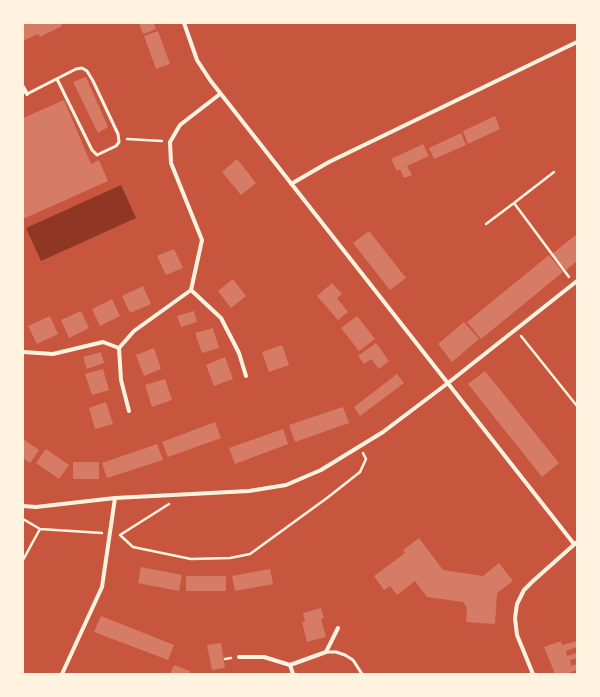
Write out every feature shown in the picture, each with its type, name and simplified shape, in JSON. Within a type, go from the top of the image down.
[{"type":"street","points":[[184,23],[197,60],[220,94],[575,543],[524,590],[518,604],[515,618],[517,635],[533,674]]},
{"type":"street","points":[[291,184],[329,162],[577,42]]},
{"type":"street","points":[[23,87],[27,94]]},
{"type":"street","points":[[129,412],[121,380],[119,348],[134,331],[190,290],[202,240],[171,164],[170,142],[180,125],[220,94]]},
{"type":"street","points":[[23,506],[36,507],[115,498],[249,491],[286,485],[321,470],[383,432],[576,282]]},
{"type":"street","points":[[190,290],[221,318],[239,353],[246,376]]},
{"type":"street","points":[[23,352],[53,354],[103,342],[119,348]]},
{"type":"street","points":[[62,674],[102,587],[115,498]]},
{"type":"street","points":[[239,657],[264,657],[290,665],[326,652],[338,628]]},
{"type":"street","points":[[290,665],[293,674]]},
{"type":"lane","points":[[27,94],[76,69],[82,68],[87,71],[119,138],[119,142],[116,146],[97,155],[92,150],[57,79]]},
{"type":"lane","points":[[326,652],[345,654],[354,660],[362,674]]},
{"type":"path","points":[[119,138],[170,142]]},
{"type":"path","points":[[486,224],[554,172]]},
{"type":"path","points":[[514,203],[550,253],[576,282]]},
{"type":"path","points":[[516,329],[577,406]]},
{"type":"path","points":[[120,535],[133,547],[191,559],[230,558],[250,554],[360,472],[366,459],[360,446]]},
{"type":"path","points":[[23,560],[40,529]]},
{"type":"shaded area","points":[[121,185],[136,218],[41,261],[26,228]]},
{"type":"building","points":[[23,23],[61,23],[62,26],[40,37],[38,34],[23,41]]},
{"type":"building","points":[[139,23],[154,23],[156,29],[143,34]]},
{"type":"building","points":[[158,31],[170,64],[156,69],[144,36]]},
{"type":"building","points":[[86,77],[108,127],[98,133],[73,82]]},
{"type":"building","points":[[64,100],[91,164],[99,160],[108,181],[23,219],[23,118]]},
{"type":"building","points":[[495,116],[500,129],[468,144],[463,131]]},
{"type":"building","points":[[461,133],[466,145],[434,159],[429,148]]},
{"type":"building","points":[[423,144],[429,156],[407,166],[412,175],[404,178],[400,169],[397,171],[391,159]]},
{"type":"building","points":[[237,159],[256,183],[241,195],[222,172]]},
{"type":"building","points":[[369,231],[406,278],[390,290],[353,243]]},
{"type":"building","points":[[577,234],[577,261],[566,270],[552,254]]},
{"type":"building","points":[[174,249],[183,268],[166,275],[157,256]]},
{"type":"building","points":[[549,255],[563,272],[481,339],[467,322]]},
{"type":"building","points":[[233,279],[246,296],[231,308],[218,291]]},
{"type":"building","points":[[332,283],[342,294],[337,298],[348,312],[338,320],[317,296]]},
{"type":"building","points":[[143,286],[151,304],[130,313],[122,296]]},
{"type":"building","points":[[112,299],[120,316],[100,326],[92,309]]},
{"type":"building","points":[[81,311],[89,328],[69,338],[61,320]]},
{"type":"building","points":[[194,311],[197,322],[181,327],[177,316]]},
{"type":"building","points":[[50,316],[58,334],[37,344],[28,326]]},
{"type":"building","points":[[357,316],[375,339],[359,351],[341,328]]},
{"type":"building","points":[[464,322],[479,339],[452,362],[438,344]]},
{"type":"building","points":[[213,328],[219,348],[202,353],[195,333]]},
{"type":"building","points":[[376,343],[389,361],[379,369],[371,359],[364,364],[358,356]]},
{"type":"building","points":[[282,345],[289,365],[269,372],[262,352]]},
{"type":"building","points":[[154,348],[161,369],[144,376],[136,355]]},
{"type":"building","points":[[101,352],[104,363],[87,369],[83,357]]},
{"type":"building","points":[[225,357],[233,379],[214,386],[206,365]]},
{"type":"building","points":[[103,369],[109,390],[92,395],[85,374]]},
{"type":"building","points":[[485,371],[559,463],[542,477],[468,384]]},
{"type":"building","points":[[397,374],[404,383],[360,416],[354,407]]},
{"type":"building","points":[[165,379],[172,400],[152,407],[145,385]]},
{"type":"building","points":[[106,402],[113,424],[95,429],[89,408]]},
{"type":"building","points":[[343,407],[349,423],[295,442],[289,425]]},
{"type":"building","points":[[215,422],[221,438],[168,457],[162,442]]},
{"type":"building","points":[[283,429],[288,444],[235,464],[229,448]]},
{"type":"building","points":[[23,439],[39,450],[30,463],[23,458]]},
{"type":"building","points":[[157,444],[163,460],[107,478],[102,463]]},
{"type":"building","points":[[46,449],[69,465],[59,479],[36,463]]},
{"type":"building","points":[[73,462],[99,462],[99,479],[73,479]]},
{"type":"building","points":[[419,538],[443,570],[483,576],[499,563],[513,581],[497,593],[495,624],[466,622],[467,608],[463,602],[427,597],[415,581],[397,595],[390,586],[384,590],[374,576],[405,553],[403,550]]},
{"type":"building","points":[[141,567],[182,575],[179,591],[138,583]]},
{"type":"building","points":[[270,569],[273,584],[235,591],[232,576]]},
{"type":"building","points":[[186,576],[226,576],[226,591],[186,591]]},
{"type":"building","points":[[321,608],[324,618],[321,619],[326,637],[307,642],[302,622],[305,622],[303,613]]},
{"type":"building","points":[[101,616],[174,645],[168,660],[94,632]]},
{"type":"building","points":[[561,641],[562,645],[577,641],[577,647],[566,651],[567,656],[577,653],[577,658],[570,660],[571,666],[577,664],[577,670],[566,674],[555,674],[544,647]]},
{"type":"building","points":[[221,643],[225,668],[212,670],[207,645]]},
{"type":"building","points":[[174,665],[190,671],[189,674],[170,674]]}]
